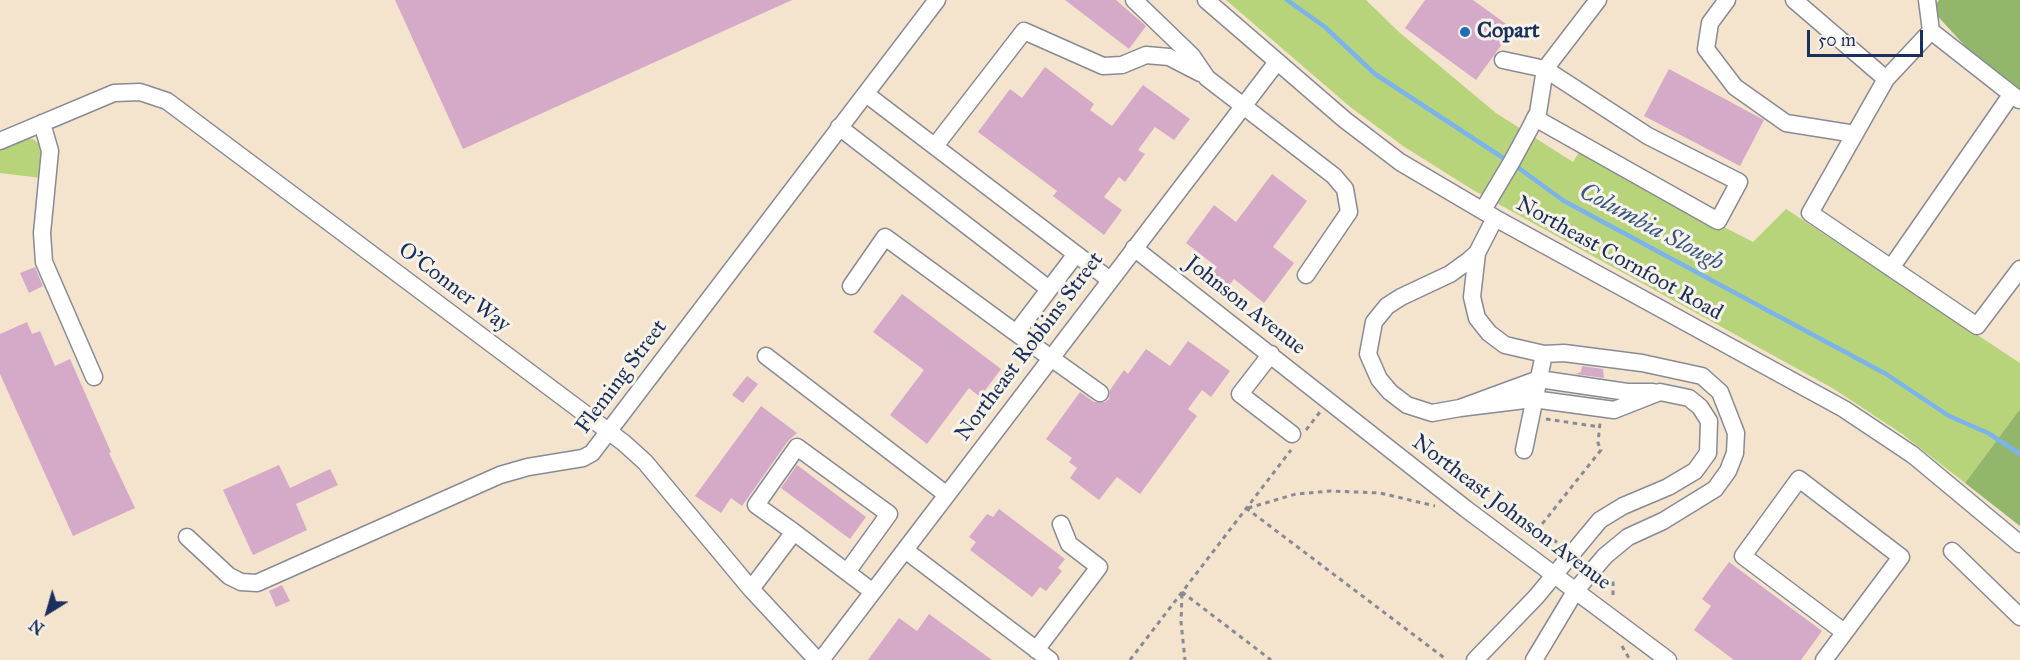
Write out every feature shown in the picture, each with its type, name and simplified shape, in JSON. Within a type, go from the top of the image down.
[{"type":"street","name":"Fleming Street","points":[[187,537],[229,576],[241,582],[257,583],[500,475],[528,467],[583,459],[592,453],[610,433],[936,0]]},
{"type":"street","points":[[1134,0],[1192,56],[1207,78]]},
{"type":"street","name":"Northeast Cornfoot Road","points":[[1206,0],[1372,142],[1400,162],[1489,214],[1844,409],[1912,455],[2020,544]]},
{"type":"street","points":[[1534,660],[1576,590],[1605,556],[1628,537],[1663,521],[1714,489],[1728,471],[1735,453],[1736,433],[1730,413],[1720,392],[1702,376],[1633,362],[1564,353],[1544,354],[1505,345],[1489,333],[1478,318],[1472,297],[1477,253],[1495,190],[1532,124],[1545,69],[1598,0]]},
{"type":"street","points":[[1727,0],[1710,23],[1706,49],[1735,87],[1786,123],[1855,134]]},
{"type":"street","points":[[1794,0],[1886,79]]},
{"type":"street","points":[[1891,268],[2016,98],[1931,31],[1927,0]]},
{"type":"street","points":[[935,146],[1024,31],[1103,66],[1122,65],[1146,55],[1169,57],[1186,64],[1207,78],[1334,176],[1345,189],[1349,212],[1306,275]]},
{"type":"street","points":[[1931,31],[1886,79],[1810,213],[1977,326],[2020,269]]},
{"type":"street","points":[[1503,60],[1545,69],[1648,136],[1739,182],[1718,220],[1532,124]]},
{"type":"street","name":"Northeast Robbins Street","points":[[819,660],[1277,62]]},
{"type":"street","name":"O'Conner Way","points":[[0,141],[93,100],[123,92],[140,92],[167,101],[610,433],[645,462],[751,589],[819,660]]},
{"type":"street","points":[[866,94],[1110,280]]},
{"type":"street","points":[[42,123],[50,151],[42,233],[45,262],[94,377]]},
{"type":"street","points":[[839,127],[1049,289]]},
{"type":"street","points":[[851,286],[885,237],[1050,359],[1100,393]]},
{"type":"street","name":"Johnson Avenue","points":[[1134,248],[1271,354],[1325,405]]},
{"type":"street","points":[[1477,253],[1450,274],[1387,306],[1374,322],[1369,337],[1368,354],[1379,379],[1390,392],[1407,405],[1432,413],[1533,399],[1601,419],[1626,400],[1633,362]]},
{"type":"street","points":[[1016,333],[1076,254]]},
{"type":"street","points":[[1271,354],[1240,394],[1295,440]]},
{"type":"street","points":[[1524,450],[1529,417],[1544,354]]},
{"type":"street","points":[[766,357],[947,495]]},
{"type":"street","points":[[1460,408],[1539,379],[1626,400],[1660,393],[1689,398],[1700,407],[1709,421],[1708,453],[1695,471],[1681,480],[1623,506],[1600,520],[1555,574],[1475,660]]},
{"type":"street","name":"Northeast Johnson Avenue","points":[[1325,405],[1668,660]]},
{"type":"street","points":[[847,572],[889,514],[797,447],[756,506],[873,592]]},
{"type":"street","points":[[1824,660],[1845,632],[1901,557],[1799,479],[1743,556],[1845,632]]},
{"type":"street","points":[[905,550],[1043,655],[1099,567],[1069,544],[1061,524]]},
{"type":"street","points":[[751,589],[794,532]]},
{"type":"street","points":[[1952,551],[2020,617]]},
{"type":"path","points":[[1130,660],[1295,440],[1325,405]]},
{"type":"path","points":[[1529,417],[1601,419],[1598,443],[1601,450],[1529,541]]},
{"type":"path","points":[[1246,508],[1284,496],[1331,491],[1380,493],[1416,500],[1443,509]]},
{"type":"path","points":[[1246,508],[1447,660]]},
{"type":"path","points":[[1539,529],[1571,553]]},
{"type":"path","points":[[1594,570],[1613,581],[1614,604]]},
{"type":"path","points":[[1182,592],[1181,622],[1185,660]]},
{"type":"path","points":[[1182,592],[1271,660]]},
{"type":"green space","points":[[1226,0],[1366,0],[1399,32],[1496,113],[1573,162],[1579,152],[1753,242],[1786,209],[2020,363],[2020,409],[1965,483],[1902,434],[1834,389],[1473,190],[1403,146],[1349,106]]},
{"type":"green space","points":[[1939,0],[2020,0],[2020,94],[1975,57],[1932,10]]},
{"type":"green space","points":[[24,138],[33,139],[42,146],[45,154],[41,178],[0,173],[0,149]]},
{"type":"green space","points":[[2020,409],[2020,526],[1965,483]]},
{"type":"building","points":[[395,0],[792,0],[463,149]]},
{"type":"building","points":[[1065,0],[1116,0],[1146,26],[1129,49]]},
{"type":"building","points":[[1425,0],[1473,0],[1513,29],[1476,80],[1405,28]]},
{"type":"building","points":[[1045,67],[1094,104],[1090,110],[1112,126],[1143,85],[1190,119],[1174,140],[1155,127],[1138,150],[1145,154],[1125,182],[1119,177],[1104,197],[1122,210],[1104,235],[1053,196],[1057,191],[978,132],[1010,89],[1022,98]]},
{"type":"building","points":[[1669,69],[1764,120],[1740,166],[1644,116]]},
{"type":"building","points":[[1272,174],[1307,201],[1273,247],[1294,263],[1264,303],[1234,279],[1226,290],[1209,277],[1217,267],[1186,243],[1214,205],[1236,222]]},
{"type":"building","points":[[35,267],[43,286],[29,293],[20,273]]},
{"type":"building","points":[[902,294],[1001,369],[980,397],[969,388],[927,444],[890,415],[924,370],[873,332]]},
{"type":"building","points":[[27,322],[32,334],[40,331],[55,366],[70,359],[111,452],[109,453],[135,508],[73,536],[0,374],[0,334]]},
{"type":"building","points":[[1188,341],[1230,371],[1211,397],[1202,390],[1188,409],[1197,416],[1140,494],[1117,477],[1099,500],[1070,478],[1077,468],[1069,462],[1072,458],[1046,439],[1080,392],[1094,402],[1105,402],[1109,399],[1110,390],[1124,370],[1128,374],[1146,349],[1170,366]]},
{"type":"building","points":[[1582,366],[1603,369],[1604,378],[1575,374],[1581,372]]},
{"type":"building","points":[[747,376],[758,384],[743,403],[732,395]]},
{"type":"building","points":[[761,406],[797,433],[788,441],[742,506],[731,498],[721,513],[695,496]]},
{"type":"building","points":[[279,465],[290,488],[330,469],[338,485],[296,504],[307,530],[253,555],[223,490]]},
{"type":"building","points":[[797,465],[866,517],[850,539],[781,488]]},
{"type":"building","points":[[999,509],[1065,559],[1058,568],[1062,571],[1046,591],[1040,587],[1032,597],[970,550],[976,542],[969,537],[987,514],[993,517]]},
{"type":"building","points":[[1729,562],[1822,631],[1801,660],[1734,660],[1694,630],[1711,606],[1702,599]]},
{"type":"building","points":[[282,585],[290,601],[276,607],[269,591]]},
{"type":"building","points":[[929,614],[992,660],[868,660],[899,618],[917,631]]},
{"type":"waterway","name":"Columbia Slough","points":[[1287,0],[1325,27],[1375,74],[1520,169],[1564,201],[1886,374],[1949,416],[1988,433],[2020,454]]},
{"type":"place","name":"Copart","points":[[1465,32]]}]
